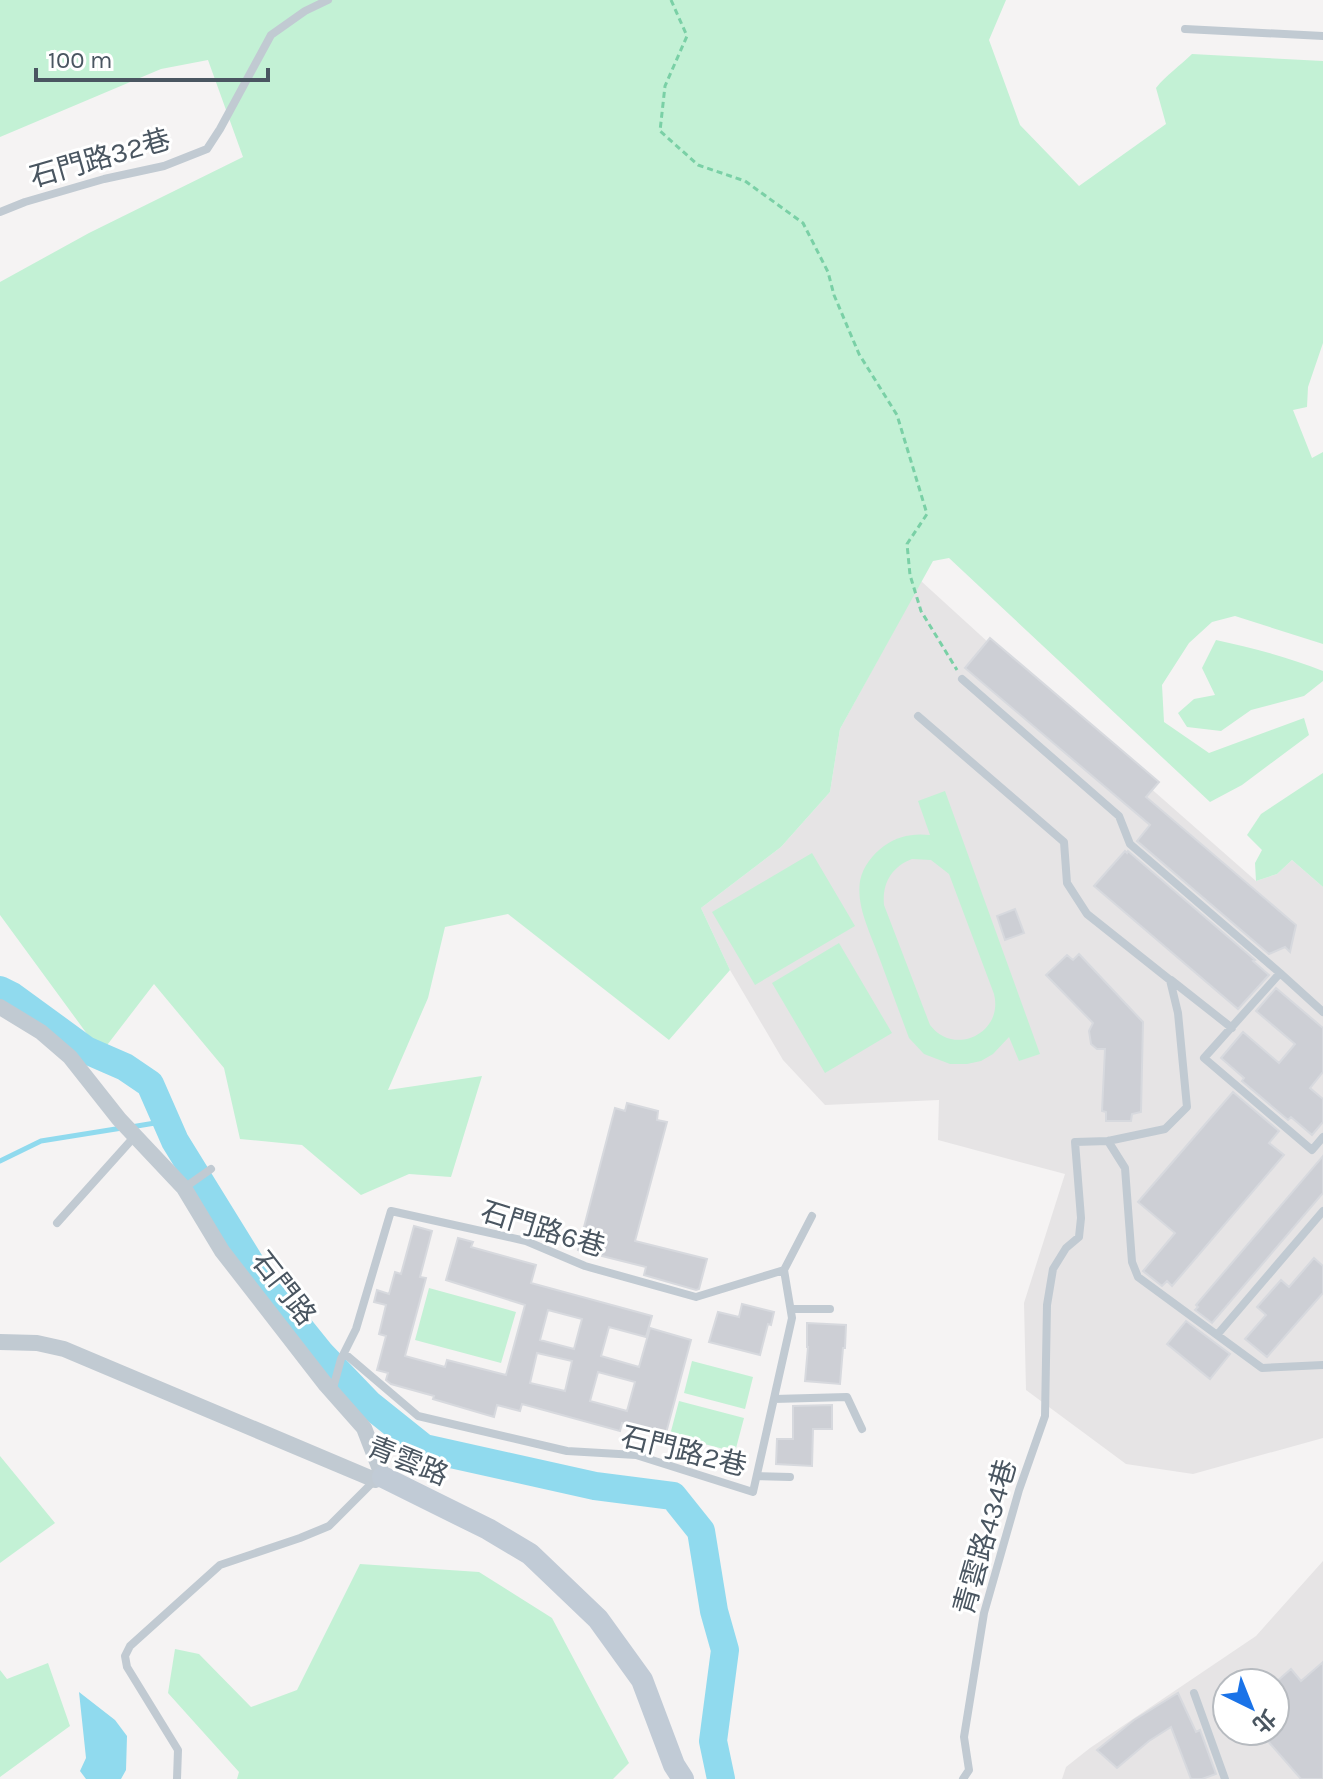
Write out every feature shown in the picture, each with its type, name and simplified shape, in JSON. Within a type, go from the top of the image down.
[{"type":"street","name":"石門路","points":[[0,1007],[41,1032],[70,1057],[119,1119],[184,1188],[222,1251],[332,1392],[364,1428],[379,1478]]},
{"type":"street","name":"青雲路","points":[[0,1342],[37,1343],[64,1349],[379,1478],[488,1529],[530,1554],[598,1619],[642,1680],[674,1765],[683,1779]]},
{"type":"lane","name":"石門路32巷","points":[[0,212],[104,179],[164,166],[207,149],[271,35],[305,11],[328,0]]},
{"type":"lane","points":[[1185,29],[1323,36]]},
{"type":"lane","points":[[962,679],[1119,816],[1130,844],[1323,1012]]},
{"type":"lane","points":[[918,716],[1064,842],[1067,883],[1087,914],[1232,1028]]},
{"type":"lane","points":[[1280,973],[1204,1058],[1312,1150],[1323,1137]]},
{"type":"lane","points":[[1170,980],[1178,1013],[1187,1107],[1165,1129],[1108,1141],[1125,1168],[1132,1262],[1138,1277],[1262,1368],[1323,1365]]},
{"type":"lane","points":[[57,1223],[135,1136]]},
{"type":"lane","name":"青雲路434巷","points":[[963,1779],[969,1770],[964,1737],[984,1613],[1019,1490],[1045,1416],[1047,1305],[1053,1269],[1066,1248],[1079,1237],[1081,1218],[1075,1142],[1108,1141]]},
{"type":"lane","points":[[184,1188],[211,1169]]},
{"type":"lane","name":"石門路6巷","points":[[342,1356],[356,1329],[391,1211],[526,1241],[585,1266],[696,1297],[784,1270]]},
{"type":"lane","points":[[1217,1335],[1323,1211]]},
{"type":"lane","points":[[784,1270],[812,1216]]},
{"type":"lane","name":"石門路2巷","points":[[342,1356],[418,1416],[567,1451],[636,1455],[753,1492],[792,1318],[784,1270]]},
{"type":"lane","points":[[791,1309],[830,1309]]},
{"type":"lane","points":[[332,1392],[342,1356]]},
{"type":"lane","points":[[774,1399],[847,1397],[862,1429]]},
{"type":"lane","points":[[757,1476],[790,1477]]},
{"type":"lane","points":[[177,1779],[178,1750],[127,1667],[125,1656],[130,1646],[220,1565],[329,1526],[379,1478]]},
{"type":"lane","points":[[1194,1693],[1225,1779]]},
{"type":"path","points":[[671,0],[687,36],[665,86],[660,131],[698,165],[745,181],[803,223],[828,272],[834,295],[859,354],[897,415],[927,514],[907,544],[910,575],[921,611],[962,679]]},
{"type":"shaded area","points":[[921,581],[1256,881],[1277,874],[1292,860],[1323,887],[1323,1438],[1193,1474],[1126,1464],[1026,1390],[1024,1303],[1065,1174],[938,1140],[939,1100],[825,1105],[783,1060],[730,970],[701,908],[781,847],[830,792],[840,729]]},
{"type":"shaded area","points":[[1323,1561],[1323,1779],[1062,1779],[1066,1767],[1090,1748],[1256,1636]]},
{"type":"green space","points":[[0,0],[1006,0],[989,40],[1020,125],[1079,186],[1166,124],[1156,88],[1192,54],[1323,61],[1323,343],[1308,387],[1307,407],[1293,410],[1312,458],[1323,452],[1323,644],[1235,616],[1212,622],[1189,643],[1162,685],[1164,722],[1209,753],[1304,718],[1309,735],[1242,785],[1210,802],[949,558],[933,561],[840,729],[830,792],[781,847],[701,908],[730,970],[669,1040],[508,914],[445,927],[428,998],[388,1090],[482,1076],[451,1177],[409,1174],[361,1195],[302,1145],[240,1139],[224,1068],[154,984],[101,1053],[0,915],[0,282],[89,233],[243,157],[208,60],[161,69],[0,137]]},
{"type":"green space","points":[[1216,640],[1297,661],[1323,671],[1323,681],[1304,696],[1251,710],[1221,731],[1187,727],[1178,713],[1194,699],[1215,695],[1202,668]]},
{"type":"green space","points":[[1323,773],[1323,887],[1292,860],[1277,874],[1256,881],[1255,863],[1262,850],[1247,835],[1261,814]]},
{"type":"green space","points":[[945,791],[1040,1054],[1019,1061],[1009,1037],[993,1054],[981,1061],[950,1064],[924,1054],[909,1038],[865,920],[859,891],[863,870],[880,849],[900,838],[930,835],[918,801]],"holes":[[[912,859],[931,860],[949,874],[994,994],[992,1020],[975,1036],[963,1040],[940,1034],[930,1025],[884,905],[886,883],[898,867]]]},
{"type":"green space","points":[[812,853],[855,926],[755,985],[712,912]]},
{"type":"green space","points":[[839,943],[892,1033],[825,1073],[772,983]]},
{"type":"green space","points":[[429,1288],[516,1312],[501,1363],[415,1340]]},
{"type":"green space","points":[[692,1361],[753,1377],[745,1409],[684,1393]]},
{"type":"green space","points":[[679,1401],[744,1418],[735,1452],[670,1435]]},
{"type":"green space","points":[[0,1456],[55,1523],[0,1563]]},
{"type":"green space","points":[[360,1564],[479,1572],[552,1618],[629,1763],[613,1779],[237,1779],[239,1772],[168,1693],[175,1649],[199,1654],[251,1707],[297,1690]]},
{"type":"green space","points":[[48,1663],[70,1726],[0,1777],[0,1670],[7,1679]]},
{"type":"water","points":[[79,1692],[115,1720],[127,1736],[126,1770],[121,1779],[86,1779],[80,1771],[86,1758]]},
{"type":"building","points":[[990,638],[1159,782],[1146,797],[1296,925],[1290,952],[1285,947],[1269,954],[1137,841],[1150,825],[965,668]]},
{"type":"building","points":[[1125,851],[1269,975],[1238,1009],[1094,886]]},
{"type":"building","points":[[1015,909],[1024,933],[1005,940],[997,916]]},
{"type":"building","points":[[1079,954],[1143,1022],[1141,1112],[1132,1114],[1131,1121],[1106,1121],[1106,1112],[1102,1111],[1105,1049],[1097,1049],[1091,1044],[1089,1031],[1093,1023],[1046,975],[1067,955],[1073,960]]},
{"type":"building","points":[[1276,988],[1323,1028],[1323,1072],[1310,1088],[1323,1099],[1323,1122],[1312,1135],[1291,1117],[1288,1120],[1242,1081],[1244,1078],[1221,1058],[1243,1032],[1279,1063],[1295,1044],[1256,1011]]},
{"type":"building","points":[[1233,1092],[1279,1131],[1269,1143],[1284,1155],[1172,1286],[1167,1281],[1162,1286],[1143,1271],[1175,1233],[1138,1202]]},
{"type":"building","points":[[627,1103],[658,1111],[657,1120],[667,1122],[635,1241],[707,1259],[699,1289],[644,1275],[646,1267],[578,1250],[615,1108],[625,1111]]},
{"type":"building","points":[[1323,1156],[1323,1193],[1212,1323],[1195,1310],[1196,1305]]},
{"type":"building","points":[[414,1226],[432,1231],[420,1277],[426,1278],[405,1356],[445,1367],[447,1360],[506,1375],[525,1305],[446,1280],[458,1238],[473,1242],[471,1247],[536,1265],[531,1283],[652,1316],[646,1337],[609,1327],[601,1356],[639,1367],[650,1328],[691,1340],[666,1433],[622,1423],[620,1431],[522,1404],[520,1411],[497,1405],[494,1417],[391,1384],[386,1380],[388,1373],[377,1370],[386,1336],[379,1334],[386,1305],[374,1302],[377,1290],[389,1294],[395,1272],[401,1274]],"holes":[[[548,1310],[582,1319],[574,1349],[540,1340]],[[537,1353],[572,1361],[565,1391],[530,1383]],[[598,1372],[635,1382],[627,1411],[590,1401]]]},
{"type":"building","points":[[1314,1258],[1323,1266],[1323,1293],[1267,1357],[1245,1339],[1266,1315],[1257,1307],[1281,1280],[1289,1287]]},
{"type":"building","points":[[742,1304],[774,1312],[760,1355],[709,1342],[718,1312],[739,1317]]},
{"type":"building","points":[[1186,1321],[1230,1354],[1210,1379],[1167,1344]]},
{"type":"building","points":[[807,1323],[846,1325],[840,1384],[805,1381]]},
{"type":"building","points":[[832,1405],[832,1429],[813,1429],[812,1466],[776,1464],[777,1439],[793,1439],[793,1406]]},
{"type":"building","points":[[1323,1662],[1323,1779],[1301,1779],[1273,1747],[1291,1747],[1291,1669],[1301,1681]]},
{"type":"building","points":[[1178,1693],[1196,1732],[1200,1730],[1216,1774],[1191,1779],[1171,1727],[1117,1768],[1097,1750],[1134,1720]]},
{"type":"waterway","points":[[0,990],[86,1050],[125,1067],[150,1084],[175,1141],[259,1277],[321,1354],[369,1404],[424,1448],[595,1486],[673,1496],[701,1531],[714,1611],[725,1650],[713,1741],[721,1779]]},
{"type":"waterway","points":[[131,1127],[167,1121]]},
{"type":"waterway","points":[[0,1161],[41,1141],[122,1128]]}]
